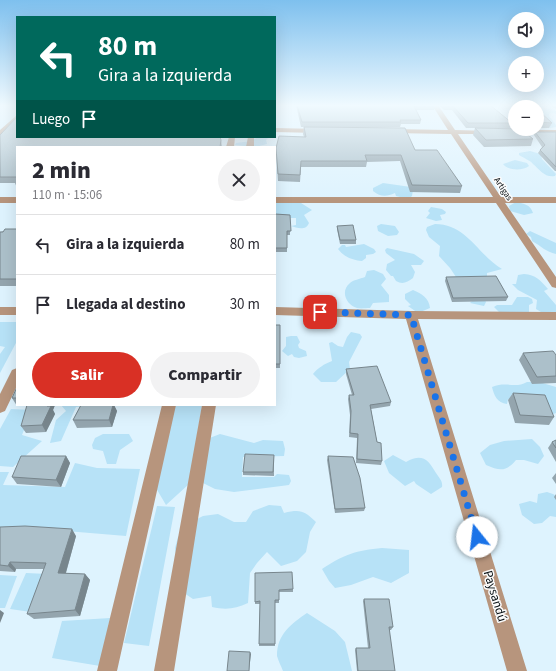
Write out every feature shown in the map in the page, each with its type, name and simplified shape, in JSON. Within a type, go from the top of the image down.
[{"type":"street","name":"Artigas","points":[[455,136],[556,285]]},
{"type":"street","points":[[0,200],[16,200]]},
{"type":"street","points":[[276,200],[556,200]]},
{"type":"street","points":[[0,311],[16,311]]},
{"type":"street","points":[[276,311],[411,315],[556,316]]},
{"type":"street","name":"Paysandú","points":[[411,315],[517,671]]},
{"type":"street","points":[[0,407],[16,375]]},
{"type":"street","points":[[107,671],[169,406]]},
{"type":"street","points":[[164,671],[208,406]]},
{"type":"shaded area","points":[[256,138],[268,138],[266,140],[267,144],[259,146],[235,145],[236,143],[252,141]]},
{"type":"shaded area","points":[[530,151],[541,154],[542,159],[556,174],[555,176],[545,175],[530,161],[519,155],[519,153]]},
{"type":"shaded area","points":[[515,160],[527,163],[529,166],[516,170],[508,168],[503,164]]},
{"type":"shaded area","points":[[383,183],[411,187],[413,190],[412,196],[408,199],[396,196],[395,193],[384,196],[373,191],[373,188]]},
{"type":"shaded area","points":[[516,202],[528,206],[533,213],[524,215],[510,211],[509,206]]},
{"type":"shaded area","points":[[276,203],[301,203],[312,210],[304,215],[309,223],[308,226],[304,228],[296,228],[291,226],[296,225],[296,218],[276,218]]},
{"type":"shaded area","points":[[431,207],[442,209],[446,212],[445,214],[440,215],[442,220],[436,221],[426,218],[430,213],[428,211]]},
{"type":"shaded area","points":[[381,224],[395,226],[399,232],[397,235],[388,236],[378,231],[377,226]]},
{"type":"shaded area","points":[[435,224],[446,225],[456,229],[472,241],[486,256],[502,269],[487,273],[487,276],[477,286],[486,302],[484,306],[470,303],[472,301],[450,268],[439,256],[440,246],[429,237],[426,230],[427,227]]},
{"type":"shaded area","points":[[530,231],[556,243],[556,254],[546,250],[532,241],[531,237],[526,234]]},
{"type":"shaded area","points":[[364,244],[374,249],[376,252],[366,255],[366,258],[362,261],[348,258],[338,249],[342,245],[345,245],[346,247]]},
{"type":"shaded area","points":[[387,248],[414,254],[424,261],[421,265],[411,265],[415,272],[413,278],[407,282],[401,283],[396,281],[393,276],[391,276],[386,270],[387,264],[395,260],[386,253],[385,250]]},
{"type":"shaded area","points":[[374,270],[383,274],[386,279],[381,285],[389,295],[389,302],[373,303],[370,308],[359,308],[353,306],[347,301],[345,290],[347,286],[353,281],[365,277],[367,271]]},
{"type":"shaded area","points":[[524,274],[538,278],[543,283],[548,289],[544,291],[556,305],[556,312],[541,312],[536,309],[537,300],[518,290],[512,284],[516,284],[518,275]]},
{"type":"shaded area","points":[[413,290],[424,297],[430,308],[418,313],[408,306],[411,305],[405,299],[405,294]]},
{"type":"shaded area","points":[[517,297],[528,297],[532,299],[533,303],[529,305],[529,313],[499,312],[494,307],[497,305],[512,305]]},
{"type":"shaded area","points":[[0,322],[16,322],[16,343],[0,373],[0,354],[5,347],[0,346]]},
{"type":"shaded area","points":[[351,332],[360,334],[362,337],[349,362],[350,369],[336,382],[321,382],[313,374],[321,366],[332,361],[329,343],[332,342],[343,347]]},
{"type":"shaded area","points":[[297,336],[300,342],[298,345],[299,348],[306,351],[307,356],[299,358],[294,357],[292,354],[288,356],[282,351],[286,346],[286,337]]},
{"type":"shaded area","points":[[527,382],[539,382],[556,387],[556,413],[551,415],[531,404],[508,399],[507,404],[501,402],[496,398],[492,387],[497,385],[519,385]]},
{"type":"shaded area","points":[[62,406],[84,406],[76,407],[61,441],[50,443],[56,420],[66,411]]},
{"type":"shaded area","points":[[172,406],[202,406],[189,484],[166,505],[156,488]]},
{"type":"shaded area","points":[[11,409],[32,410],[22,435],[42,441],[13,467],[0,466],[0,429]]},
{"type":"shaded area","points":[[103,434],[129,434],[133,441],[120,450],[116,464],[107,464],[103,451],[93,449],[92,445],[95,438]]},
{"type":"shaded area","points":[[220,434],[254,443],[263,440],[283,441],[285,449],[284,456],[243,457],[242,477],[274,477],[277,474],[289,475],[291,481],[289,485],[234,492],[215,489],[201,482],[207,439]]},
{"type":"shaded area","points":[[532,439],[540,447],[544,456],[538,464],[524,460],[516,460],[509,467],[499,469],[486,465],[480,453],[490,445],[504,441]]},
{"type":"shaded area","points":[[393,455],[406,462],[416,458],[424,459],[430,464],[442,483],[442,487],[431,494],[414,481],[405,486],[389,473],[384,461]]},
{"type":"shaded area","points":[[75,463],[97,468],[140,469],[126,536],[42,529],[0,530],[0,472],[9,472],[3,485],[65,487]]},
{"type":"shaded area","points":[[547,492],[556,496],[556,517],[550,516],[542,523],[534,524],[522,515],[519,504],[530,501],[537,503],[538,494]]},
{"type":"shaded area","points":[[269,505],[281,506],[284,513],[298,511],[305,513],[316,522],[310,532],[306,552],[297,561],[281,566],[267,552],[250,573],[248,603],[235,608],[226,609],[212,607],[211,596],[193,599],[175,587],[177,565],[175,548],[178,537],[191,522],[203,516],[218,514],[234,522],[246,522],[253,511]]},
{"type":"shaded area","points":[[157,506],[175,507],[149,646],[124,643]]},
{"type":"shaded area","points":[[382,548],[409,550],[409,573],[391,583],[373,577],[351,585],[335,588],[322,569],[350,554]]},
{"type":"shaded area","points":[[26,573],[48,574],[31,612],[10,609]]},
{"type":"shaded area","points":[[0,575],[17,576],[5,608],[0,608]]},
{"type":"shaded area","points":[[307,613],[335,631],[345,642],[352,671],[283,671],[277,656],[279,642],[286,630]]},
{"type":"shaded area","points":[[110,618],[100,666],[52,658],[62,621]]},
{"type":"building","points":[[0,136],[16,136],[16,138],[220,138],[221,140],[220,146],[16,146],[16,177],[0,177]]},
{"type":"building","points":[[279,136],[409,136],[415,150],[437,150],[462,186],[412,185],[401,155],[365,155],[367,161],[301,161],[300,175],[278,174],[276,148]]},
{"type":"building","points":[[483,136],[530,136],[533,139],[486,140]]},
{"type":"building","points":[[538,136],[556,136],[556,167],[540,150],[545,145]]},
{"type":"building","points":[[276,214],[290,215],[291,231],[287,231],[287,248],[276,248]]},
{"type":"building","points":[[353,225],[356,240],[340,240],[337,226]]},
{"type":"building","points":[[5,229],[16,229],[16,279],[0,279],[0,232],[3,232]]},
{"type":"building","points":[[496,276],[508,297],[453,298],[446,277]]},
{"type":"building","points":[[276,325],[280,325],[280,364],[276,364]]},
{"type":"building","points":[[553,351],[556,355],[556,376],[537,377],[523,353]]},
{"type":"building","points":[[377,366],[391,402],[370,405],[377,442],[381,443],[382,461],[357,459],[358,434],[350,433],[351,411],[349,395],[354,395],[346,369]]},
{"type":"building","points":[[16,389],[16,398],[12,398]]},
{"type":"building","points":[[513,393],[545,395],[554,417],[520,415]]},
{"type":"building","points":[[27,406],[51,406],[42,425],[21,426]]},
{"type":"building","points":[[80,406],[113,406],[109,420],[73,420]]},
{"type":"building","points":[[556,440],[556,448],[552,442]]},
{"type":"building","points":[[245,454],[274,455],[273,472],[243,472]]},
{"type":"building","points":[[21,456],[66,456],[56,480],[12,477]]},
{"type":"building","points":[[328,456],[353,457],[360,478],[365,508],[335,509]]},
{"type":"building","points":[[25,526],[72,529],[58,573],[85,574],[75,610],[27,614],[46,563],[10,562],[8,566],[0,565],[0,527]]},
{"type":"building","points":[[292,572],[293,589],[279,590],[279,600],[275,600],[275,644],[259,644],[260,601],[255,602],[255,573]]},
{"type":"building","points":[[364,599],[389,599],[393,627],[389,627],[395,671],[358,671],[356,648],[370,648]]},
{"type":"building","points":[[229,651],[250,652],[249,671],[227,671]]},
{"type":"route","points":[[320,312],[411,315],[477,537]]}]
